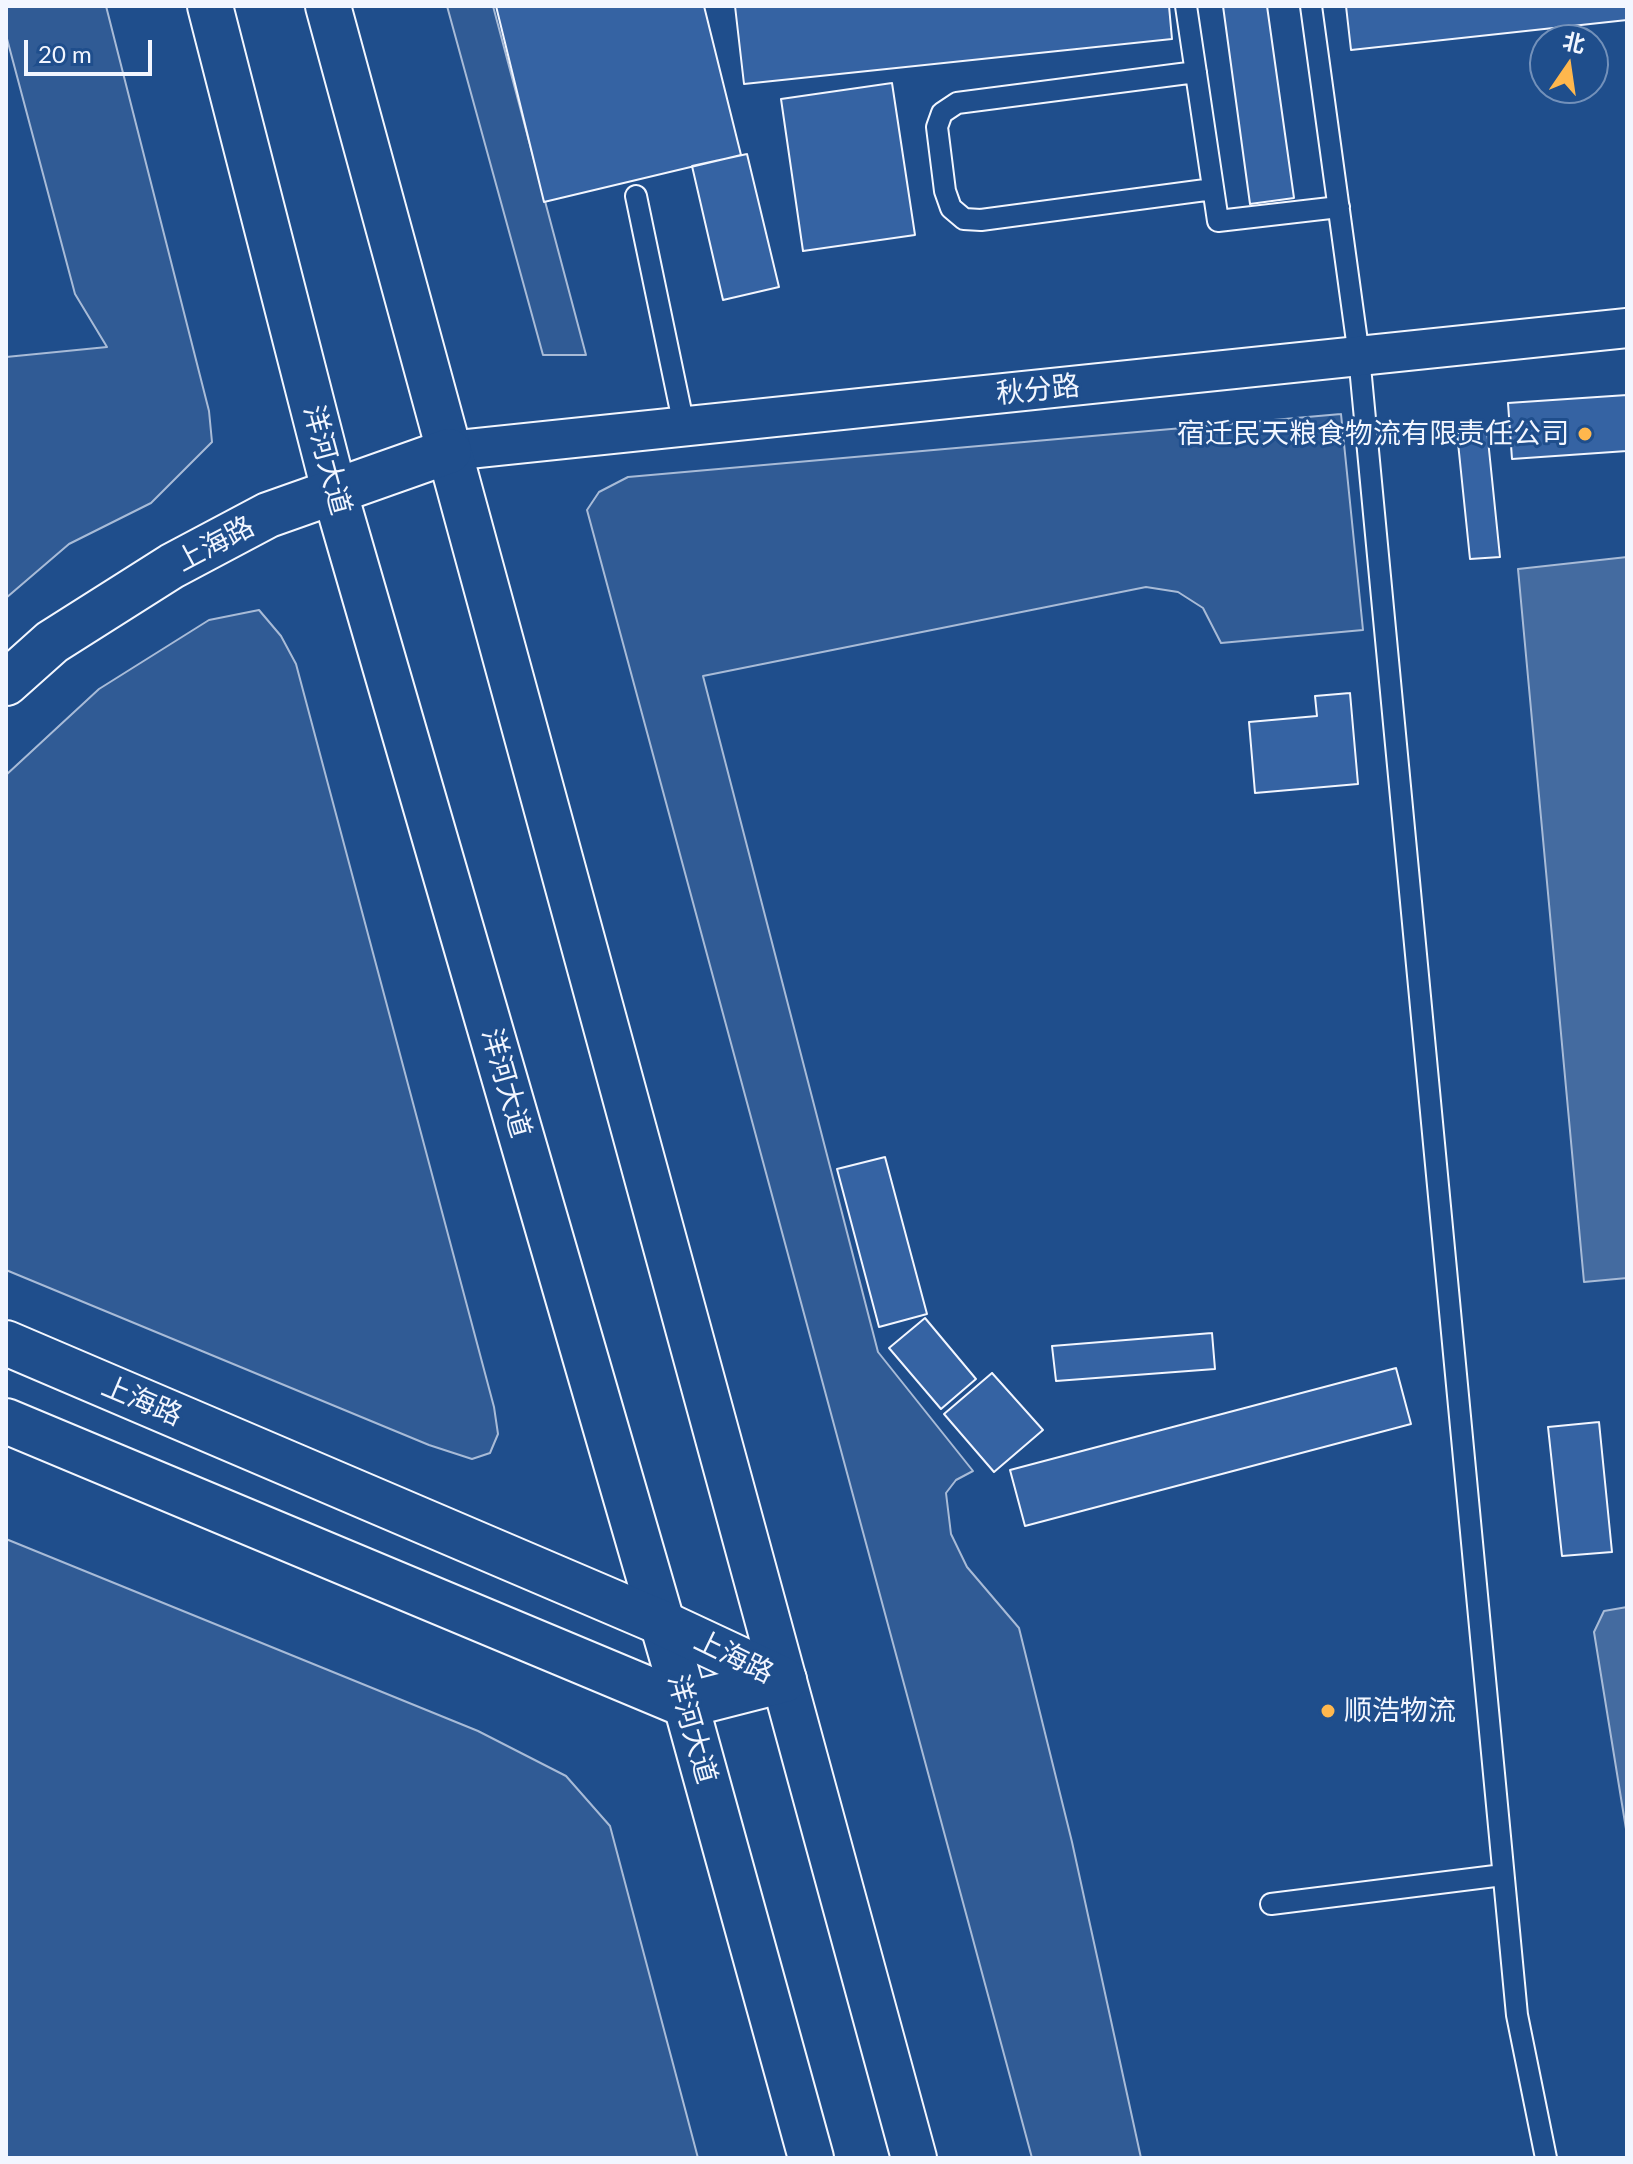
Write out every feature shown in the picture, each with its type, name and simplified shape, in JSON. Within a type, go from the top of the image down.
[{"type":"main road","name":"洋河大道","points":[[210,6],[334,490],[686,1705],[811,2158]]},
{"type":"main road","points":[[328,6],[914,2158]]},
{"type":"main road","name":"上海路","points":[[6,683],[52,642],[172,566],[268,515],[449,451]]},
{"type":"main road","name":"上海路","points":[[6,1343],[662,1623],[784,1680]]},
{"type":"main road","points":[[6,1421],[686,1705]]},
{"type":"main road","name":"上海路","points":[[686,1705],[784,1680]]},
{"type":"street","name":"秋分路","points":[[449,451],[1627,328]]},
{"type":"lane","points":[[1186,6],[1218,221],[1339,207]]},
{"type":"lane","points":[[1311,6],[1359,356],[1517,2015],[1546,2158]]},
{"type":"lane","points":[[1196,72],[957,103],[942,113],[937,127],[945,191],[951,208],[957,214],[964,219],[981,220],[1213,189]]},
{"type":"lane","points":[[636,196],[684,426]]},
{"type":"lane","points":[[1271,1904],[1503,1875]]},
{"type":"shaded area","points":[[6,6],[106,6],[209,411],[212,442],[151,503],[69,544],[6,598],[6,357],[107,347],[75,294],[6,35]]},
{"type":"shaded area","points":[[447,6],[493,6],[586,355],[543,355]]},
{"type":"shaded area","points":[[1341,414],[1363,630],[1221,643],[1203,608],[1178,592],[1146,587],[703,676],[878,1352],[973,1471],[956,1480],[946,1493],[951,1534],[967,1567],[1019,1628],[1072,1842],[1141,2158],[1032,2158],[587,510],[599,492],[628,477]]},
{"type":"shaded area","points":[[1627,557],[1627,1278],[1584,1282],[1518,569]]},
{"type":"shaded area","points":[[259,610],[281,636],[296,664],[494,1407],[498,1434],[490,1453],[472,1459],[429,1445],[6,1270],[6,775],[99,689],[209,620]]},
{"type":"shaded area","points":[[6,1539],[478,1731],[566,1776],[610,1826],[698,2158],[6,2158]]},
{"type":"shaded area","points":[[1627,1607],[1627,1835],[1594,1632],[1604,1611]]},
{"type":"building","points":[[496,6],[704,6],[741,155],[544,202]]},
{"type":"building","points":[[735,6],[1169,6],[1172,39],[744,84]]},
{"type":"building","points":[[1223,6],[1267,6],[1294,198],[1250,204]]},
{"type":"building","points":[[1346,6],[1627,6],[1627,20],[1590,24],[1529,24],[1529,31],[1351,50]]},
{"type":"building","points":[[892,83],[915,235],[803,251],[781,99]]},
{"type":"building","points":[[747,154],[779,287],[723,300],[692,166]]},
{"type":"building","points":[[1627,395],[1627,451],[1512,459],[1508,403]]},
{"type":"building","points":[[1487,430],[1500,557],[1470,559],[1457,433]]},
{"type":"building","points":[[1350,693],[1358,784],[1255,793],[1249,722],[1317,716],[1315,696]]},
{"type":"building","points":[[885,1157],[927,1314],[879,1327],[837,1169]]},
{"type":"building","points":[[925,1318],[976,1379],[941,1409],[889,1348]]},
{"type":"building","points":[[1212,1333],[1215,1369],[1056,1381],[1052,1346]]},
{"type":"building","points":[[1396,1368],[1411,1424],[1025,1526],[1010,1470]]},
{"type":"building","points":[[992,1373],[1043,1430],[994,1472],[944,1414]]},
{"type":"building","points":[[1599,1422],[1612,1552],[1562,1556],[1548,1427]]},
{"type":"place","name":"宿迁民天粮食物流有限责任公司","points":[[1585,434]]},
{"type":"place","name":"顺浩物流","points":[[1328,1711]]}]
